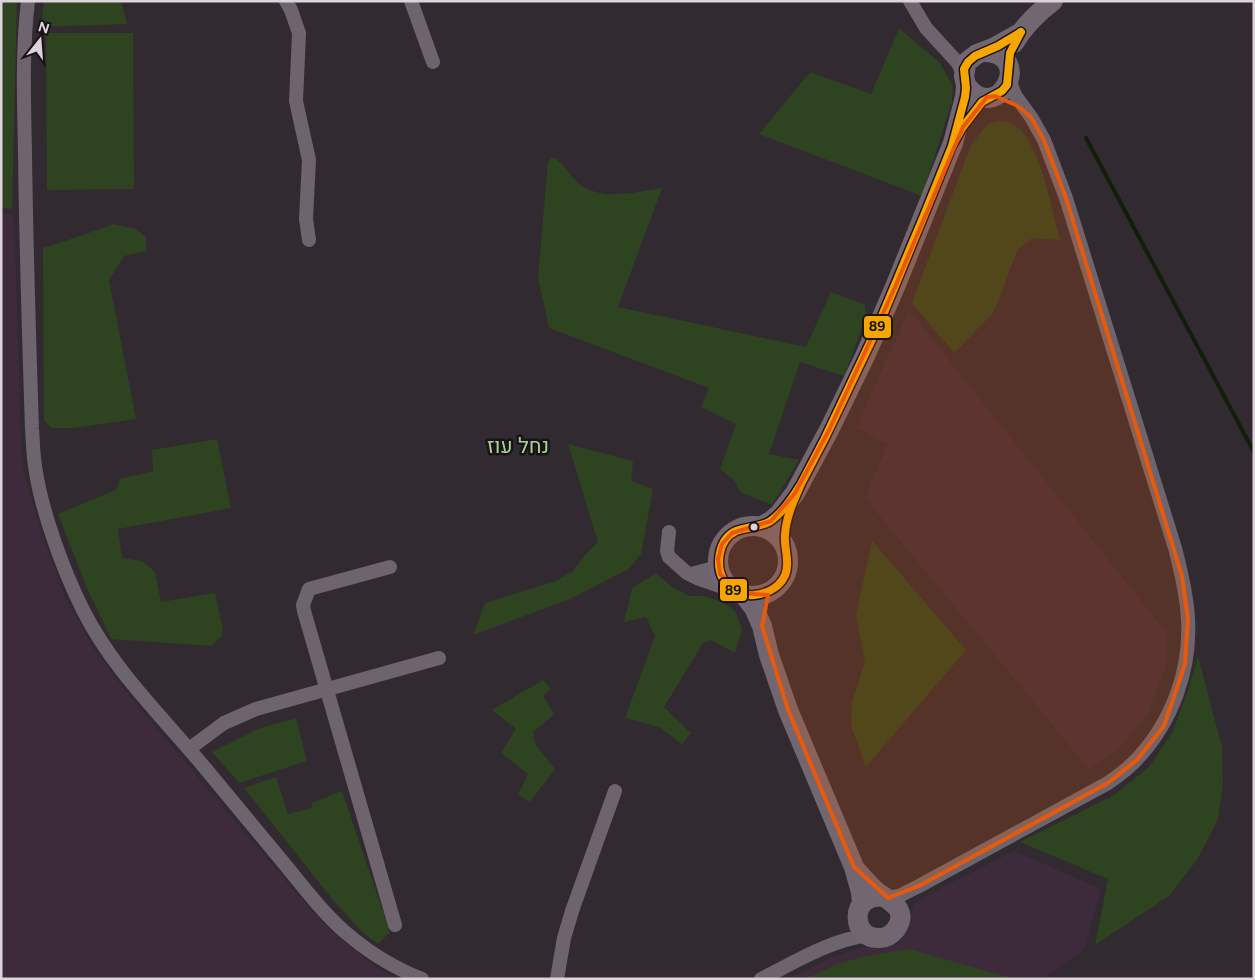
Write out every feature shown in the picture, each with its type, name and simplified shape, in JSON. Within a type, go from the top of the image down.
[{"type":"street","points":[[28,1],[24,49],[25,192],[32,429],[35,467],[40,493],[68,576],[98,637],[143,698],[189,749],[320,908],[345,932],[384,961],[422,979]]},
{"type":"street","points":[[286,1],[299,33],[296,101],[306,138],[309,160],[306,219],[309,240]]},
{"type":"street","points":[[411,1],[433,62]]},
{"type":"street","points":[[910,1],[926,28],[958,63],[965,80],[977,95],[1006,99],[1031,117]]},
{"type":"street","points":[[953,143],[972,114],[991,97],[1004,89],[1009,72],[1010,53],[1020,33],[1039,12],[1053,1]]},
{"type":"street","points":[[760,527],[775,518],[795,493],[829,430],[865,356],[899,278],[953,143],[963,107],[966,65],[968,61],[1020,33]]},
{"type":"street","points":[[830,944],[845,932],[860,908],[870,897],[891,902],[906,897],[919,886],[1108,783],[1123,772],[1137,760],[1164,726],[1172,708],[1185,664],[1188,619],[1182,576],[1175,548],[1066,198],[1044,140],[1015,94],[1009,72],[998,55],[942,44]]},
{"type":"street","points":[[669,532],[667,551],[669,557],[690,574],[739,593],[759,596],[779,585],[787,570],[788,562],[784,545],[787,521],[795,493]]},
{"type":"street","points":[[784,545],[773,532],[760,527],[748,527],[732,533],[722,544],[719,552],[720,574],[724,581],[754,608],[762,626],[769,656],[784,702],[854,867],[862,892],[859,926],[868,936]]},
{"type":"street","points":[[690,574],[710,569],[718,563]]},
{"type":"street","points":[[390,567],[309,589],[303,605],[325,689],[395,925]]},
{"type":"street","points":[[762,626],[767,602],[772,590]]},
{"type":"street","points":[[189,749],[236,716],[325,689],[439,658]]},
{"type":"street","points":[[558,979],[564,938],[572,911],[615,791]]},
{"type":"street","points":[[761,979],[830,944],[868,936],[881,938],[894,932],[900,919],[891,902],[870,886],[854,867]]},
{"type":"highlighted area","points":[[995,96],[1018,106],[1031,117],[1044,140],[1066,198],[1182,576],[1188,619],[1185,664],[1164,726],[1137,760],[1108,783],[919,886],[888,898],[854,867],[788,710],[762,626],[768,595],[739,593],[720,574],[718,559],[722,544],[732,533],[771,521],[795,493],[829,430],[895,287],[963,127],[987,97]]},
{"type":"shaded area","points":[[1,213],[14,214],[21,443],[24,474],[44,540],[67,602],[96,652],[127,693],[296,893],[329,929],[376,968],[398,979],[1,979]]},
{"type":"shaded area","points":[[909,310],[1166,632],[1166,667],[1148,712],[1124,744],[1089,769],[865,498],[888,444],[856,428]]},
{"type":"shaded area","points":[[1014,851],[1101,889],[1084,950],[1042,979],[787,979],[828,959],[848,952],[864,947],[882,948],[898,944],[908,929],[914,904],[927,895]]},
{"type":"green space","points":[[1,1],[17,1],[12,209],[1,208]]},
{"type":"green space","points":[[44,1],[121,1],[127,24],[41,27]]},
{"type":"green space","points":[[899,28],[940,63],[953,86],[952,101],[922,196],[759,134],[810,72],[871,94]]},
{"type":"green space","points":[[46,33],[133,33],[134,189],[47,190]]},
{"type":"green space","points":[[997,121],[1007,122],[1016,126],[1032,147],[1044,178],[1060,240],[1032,238],[1017,250],[992,314],[954,353],[912,303],[971,145],[987,125]]},
{"type":"green space","points":[[552,157],[563,165],[576,181],[585,188],[595,192],[617,194],[662,188],[618,307],[806,347],[831,292],[865,305],[866,317],[844,376],[800,362],[769,454],[799,460],[772,505],[740,492],[735,481],[720,469],[736,424],[701,407],[709,388],[549,328],[538,277],[548,162]]},
{"type":"green space","points":[[114,224],[136,229],[146,237],[146,251],[124,256],[109,280],[136,419],[74,428],[51,428],[44,420],[43,248]]},
{"type":"green space","points":[[217,439],[231,508],[118,529],[122,558],[142,561],[155,572],[161,602],[215,593],[223,630],[221,637],[211,646],[111,639],[87,588],[58,514],[116,490],[120,479],[153,471],[152,450]]},
{"type":"green space","points":[[568,444],[633,461],[631,481],[653,489],[641,554],[629,569],[570,599],[473,635],[485,603],[556,581],[573,571],[598,542]]},
{"type":"green space","points":[[872,541],[966,650],[866,767],[851,726],[852,703],[865,661],[856,615]]},
{"type":"green space","points":[[656,573],[672,587],[689,596],[702,596],[721,601],[735,611],[742,629],[735,653],[711,640],[703,643],[664,707],[691,733],[682,744],[659,727],[625,718],[655,636],[646,617],[624,622],[632,588]]},
{"type":"green space","points":[[1198,656],[1222,747],[1223,785],[1218,820],[1197,860],[1169,896],[1095,945],[1108,879],[1020,842],[1114,795],[1149,767],[1173,731]]},
{"type":"green space","points":[[543,680],[551,689],[543,695],[554,715],[533,732],[536,745],[555,769],[530,802],[518,795],[528,774],[501,753],[516,729],[492,710]]},
{"type":"green space","points":[[296,718],[307,761],[239,783],[212,752],[260,728]]},
{"type":"green space","points":[[276,777],[288,814],[312,808],[312,803],[342,791],[390,932],[378,944],[363,933],[333,900],[244,788]]},
{"type":"green space","points":[[910,949],[1014,979],[805,979],[837,964],[862,957]]},
{"type":"waterway","points":[[1086,138],[1254,452]]},
{"type":"transit line","name":"89","points":[[952,146],[965,97],[964,69],[968,62],[975,56],[998,46],[1021,32]]},
{"type":"transit line","name":"89","points":[[952,146],[962,128],[982,102],[1002,91],[1007,85],[1010,53],[1021,32]]},
{"type":"transit line","name":"89","points":[[925,213],[952,146]]},
{"type":"transit line","name":"89","points":[[925,213],[952,146]]},
{"type":"transit line","name":"89","points":[[825,438],[876,330],[925,213]]},
{"type":"transit line","name":"89","points":[[825,438],[879,325],[925,213]]},
{"type":"transit line","name":"89","points":[[801,484],[825,438]]},
{"type":"transit line","name":"89","points":[[801,484],[825,438]]},
{"type":"transit line","name":"89","points":[[801,484],[787,522],[785,538],[787,568],[782,580],[773,589],[761,594],[745,595],[733,590],[727,585],[721,575],[719,561],[725,540],[736,531],[765,524],[774,519],[787,505],[801,484]]},
{"type":"district","name":"נחל עוז","points":[[518,445]]}]
